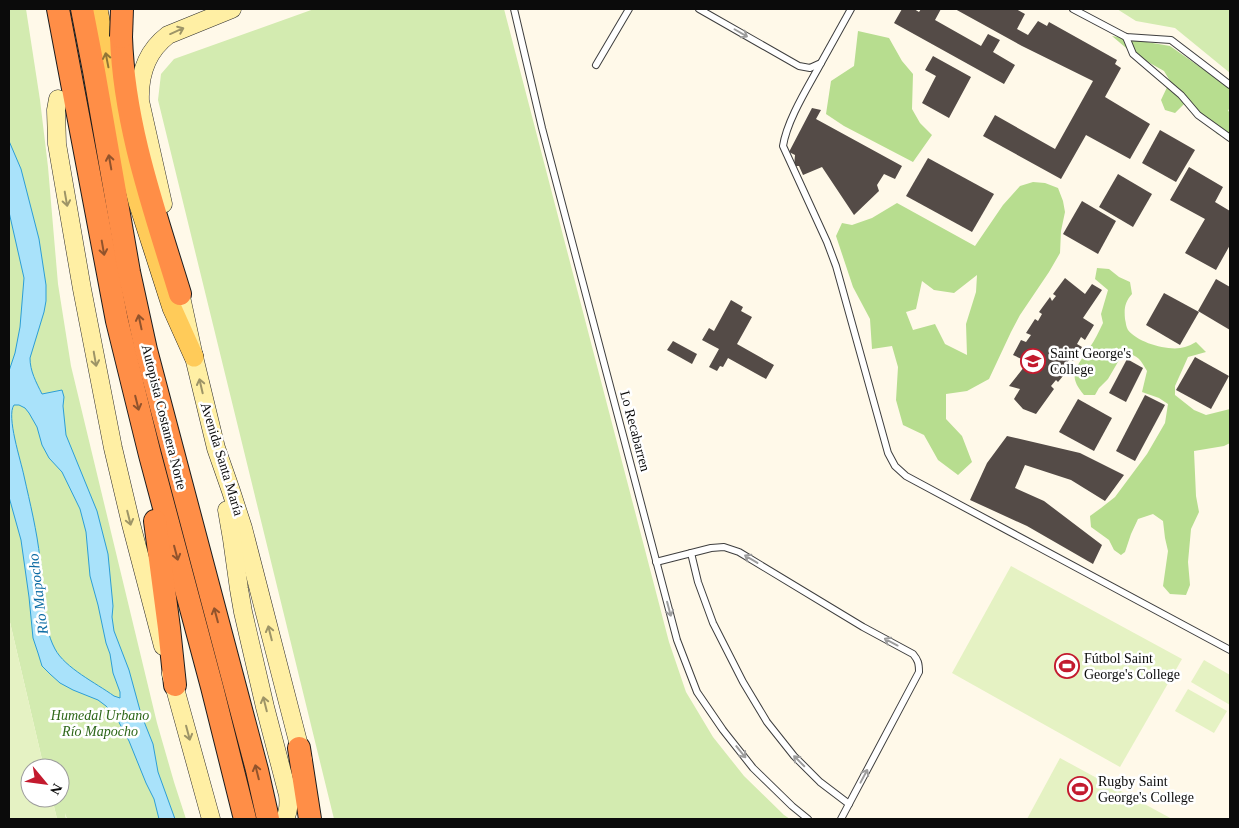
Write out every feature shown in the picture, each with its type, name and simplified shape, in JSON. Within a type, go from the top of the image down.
[{"type":"highway","points":[[49,9],[71,79]]},
{"type":"highway","name":"Autopista Costanera Norte","points":[[58,9],[117,321],[245,819]]},
{"type":"highway","name":"Autopista Costanera Norte","points":[[82,9],[129,272],[146,350],[257,770],[268,819]]},
{"type":"highway","points":[[122,9],[121,36],[128,109],[147,190],[180,294]]},
{"type":"highway","points":[[150,455],[154,511],[175,686]]},
{"type":"highway","points":[[299,748],[310,819]]},
{"type":"main road","points":[[98,9],[122,134],[134,185],[172,308],[194,357]]},
{"type":"main road","name":"Avenida Santa María","points":[[232,9],[168,35],[162,40],[152,51],[145,66],[140,84],[140,101],[171,237],[180,294],[216,448],[242,528],[318,819]]},
{"type":"main road","points":[[58,98],[56,110],[57,144],[112,448],[160,635],[211,819]]},
{"type":"main road","points":[[216,448],[243,612],[288,795],[289,803],[285,819]]},
{"type":"main road","points":[[205,797],[214,812],[221,819]]},
{"type":"lane","name":"Lo Recabarren","points":[[514,9],[542,128],[677,640],[697,692],[723,730],[753,768],[808,819]]},
{"type":"lane","points":[[596,65],[629,9]]},
{"type":"lane","points":[[699,9],[799,66],[810,68],[821,63]]},
{"type":"lane","points":[[851,9],[789,124],[783,146],[836,266],[888,454],[895,466],[906,476],[1230,650]]},
{"type":"lane","points":[[1072,9],[1126,37],[1171,40],[1230,84]]},
{"type":"lane","points":[[1126,37],[1133,54],[1181,95],[1198,115],[1230,138]]},
{"type":"lane","points":[[656,562],[724,547],[739,552],[863,627],[913,654],[917,659],[919,672],[841,819]]},
{"type":"lane","points":[[692,553],[698,582],[713,623],[743,682],[767,722],[794,756],[820,782],[849,804]]},
{"type":"green space","name":"Humedal Urbano Río Mapocho","points":[[9,9],[26,9],[48,167],[58,284],[71,366],[157,723],[186,819],[67,819],[65,813],[66,819],[57,819],[54,808],[70,808],[70,758],[42,758],[9,618]]},
{"type":"green space","points":[[314,9],[504,9],[669,642],[686,692],[713,737],[744,776],[790,819],[334,819],[158,100],[161,74],[174,59]]},
{"type":"green space","points":[[1117,9],[1230,9],[1230,73],[1175,28],[1136,21]]},
{"type":"green space","points":[[858,31],[889,38],[902,61],[913,74],[912,109],[920,123],[932,135],[913,162],[844,126],[826,114],[831,81],[854,66]]},
{"type":"green space","points":[[1112,36],[1170,46],[1230,88],[1230,109],[1228,110],[1230,114],[1230,138],[1217,134],[1187,101],[1175,113],[1165,110],[1161,100],[1170,81],[1164,71],[1132,53]]},
{"type":"green space","points":[[1033,182],[1045,183],[1058,188],[1065,212],[1061,231],[1060,253],[1020,315],[989,379],[967,391],[946,394],[946,419],[962,436],[972,462],[958,475],[938,460],[924,435],[903,425],[896,400],[898,367],[892,346],[872,349],[870,319],[853,287],[836,236],[842,223],[852,225],[872,218],[897,203],[975,246],[1003,205],[1020,186]],"holes":[[[977,275],[976,292],[966,324],[967,355],[945,344],[935,324],[913,330],[906,312],[916,309],[922,281],[934,290],[954,293]]]},
{"type":"green space","points":[[1097,268],[1109,269],[1119,277],[1130,282],[1132,294],[1126,303],[1125,319],[1127,329],[1133,335],[1146,342],[1171,348],[1185,347],[1196,342],[1206,352],[1188,357],[1175,386],[1175,395],[1194,410],[1206,415],[1230,409],[1230,443],[1224,446],[1194,451],[1196,496],[1199,512],[1191,529],[1188,562],[1190,585],[1186,595],[1170,594],[1163,586],[1168,551],[1163,521],[1153,514],[1138,519],[1125,552],[1121,555],[1114,550],[1109,540],[1091,527],[1090,516],[1115,497],[1147,454],[1165,423],[1168,404],[1159,398],[1142,392],[1147,371],[1140,360],[1131,355],[1122,355],[1108,379],[1095,395],[1084,395],[1079,388],[1075,371],[1103,323],[1101,314],[1108,290],[1095,279]]},
{"type":"green space","name":"Fútbol Saint George's College","points":[[1011,566],[1182,659],[1120,767],[952,673]]},
{"type":"green space","points":[[9,618],[42,758],[20,758],[20,808],[54,808],[57,819],[9,819]]},
{"type":"green space","points":[[1204,660],[1230,675],[1230,705],[1191,682]]},
{"type":"green space","points":[[1188,689],[1227,711],[1214,733],[1175,711]]},
{"type":"green space","name":"Rugby Saint George's College","points":[[1060,758],[1172,819],[1027,819]]},
{"type":"water","name":"Río Mapocho","points":[[9,141],[21,169],[39,239],[46,285],[44,312],[30,358],[31,367],[42,394],[62,390],[66,435],[97,511],[108,554],[114,631],[129,670],[141,714],[153,744],[158,772],[175,819],[159,819],[154,799],[129,741],[115,715],[98,700],[60,683],[50,674],[42,666],[33,638],[21,540],[9,497],[9,371],[20,327],[24,278],[9,212]],"holes":[[[14,405],[19,405],[29,413],[37,427],[42,445],[49,458],[62,472],[80,509],[86,532],[90,576],[120,698],[73,669],[60,656],[50,639],[45,617],[37,538],[13,428],[12,411]]]},
{"type":"building","points":[[902,9],[914,9],[919,12],[921,9],[941,9],[935,20],[981,46],[988,34],[1000,40],[993,52],[1015,65],[1004,84],[894,23]]},
{"type":"building","points":[[955,9],[1016,9],[1025,14],[1017,29],[1028,35],[1038,21],[1047,26],[1049,22],[1117,60],[1115,64],[1121,68],[1105,97],[1150,124],[1130,159],[1086,135],[1061,179],[983,136],[995,115],[1055,149],[1093,81],[1022,46]]},
{"type":"building","points":[[933,56],[971,77],[949,118],[922,103],[936,76],[925,70]]},
{"type":"building","points":[[812,108],[821,110],[816,119],[902,166],[895,179],[884,174],[877,185],[879,191],[854,215],[822,167],[803,175],[799,166],[794,166],[795,155],[789,152]]},
{"type":"building","points":[[1160,130],[1195,150],[1176,182],[1142,163]]},
{"type":"building","points":[[928,158],[994,194],[972,232],[906,196]]},
{"type":"building","points":[[1189,167],[1223,187],[1215,202],[1230,211],[1230,245],[1216,270],[1185,253],[1205,219],[1170,200]]},
{"type":"building","points":[[1118,174],[1152,194],[1133,227],[1099,207]]},
{"type":"building","points":[[1082,201],[1116,221],[1098,254],[1063,234]]},
{"type":"building","points":[[1065,278],[1085,294],[1092,284],[1102,290],[1083,318],[1094,325],[1085,340],[1081,337],[1077,344],[1082,347],[1073,361],[1070,359],[1063,368],[1068,370],[1058,382],[1056,380],[1051,386],[1054,389],[1036,414],[1023,409],[1014,399],[1020,389],[1009,386],[1028,362],[1013,355],[1021,340],[1026,342],[1031,335],[1026,333],[1035,319],[1038,321],[1042,314],[1039,312],[1050,297],[1052,301],[1056,296],[1053,294]]},
{"type":"building","points":[[1216,279],[1230,287],[1230,330],[1198,311]]},
{"type":"building","points":[[1164,293],[1199,312],[1180,345],[1146,325]]},
{"type":"building","points":[[731,300],[743,307],[741,311],[752,317],[737,344],[774,365],[766,379],[728,358],[723,367],[720,366],[717,371],[709,367],[719,349],[702,340],[709,328],[714,331]]},
{"type":"building","points":[[673,341],[697,354],[692,364],[667,350]]},
{"type":"building","points":[[1195,357],[1229,376],[1211,409],[1176,390]]},
{"type":"building","points":[[1127,359],[1143,368],[1126,402],[1109,393]]},
{"type":"building","points":[[1145,395],[1165,405],[1135,461],[1116,451]]},
{"type":"building","points":[[1078,399],[1112,418],[1094,451],[1059,432]]},
{"type":"building","points":[[1007,436],[1080,453],[1124,475],[1105,501],[1071,480],[1025,465],[1015,488],[1044,501],[1102,545],[1093,564],[1027,526],[970,500],[987,463]]},
{"type":"place","name":"Saint George's College","points":[[1033,361]]},
{"type":"place","name":"Fútbol Saint George's College","points":[[1067,666]]},
{"type":"place","name":"Rugby Saint George's College","points":[[1080,789]]}]
